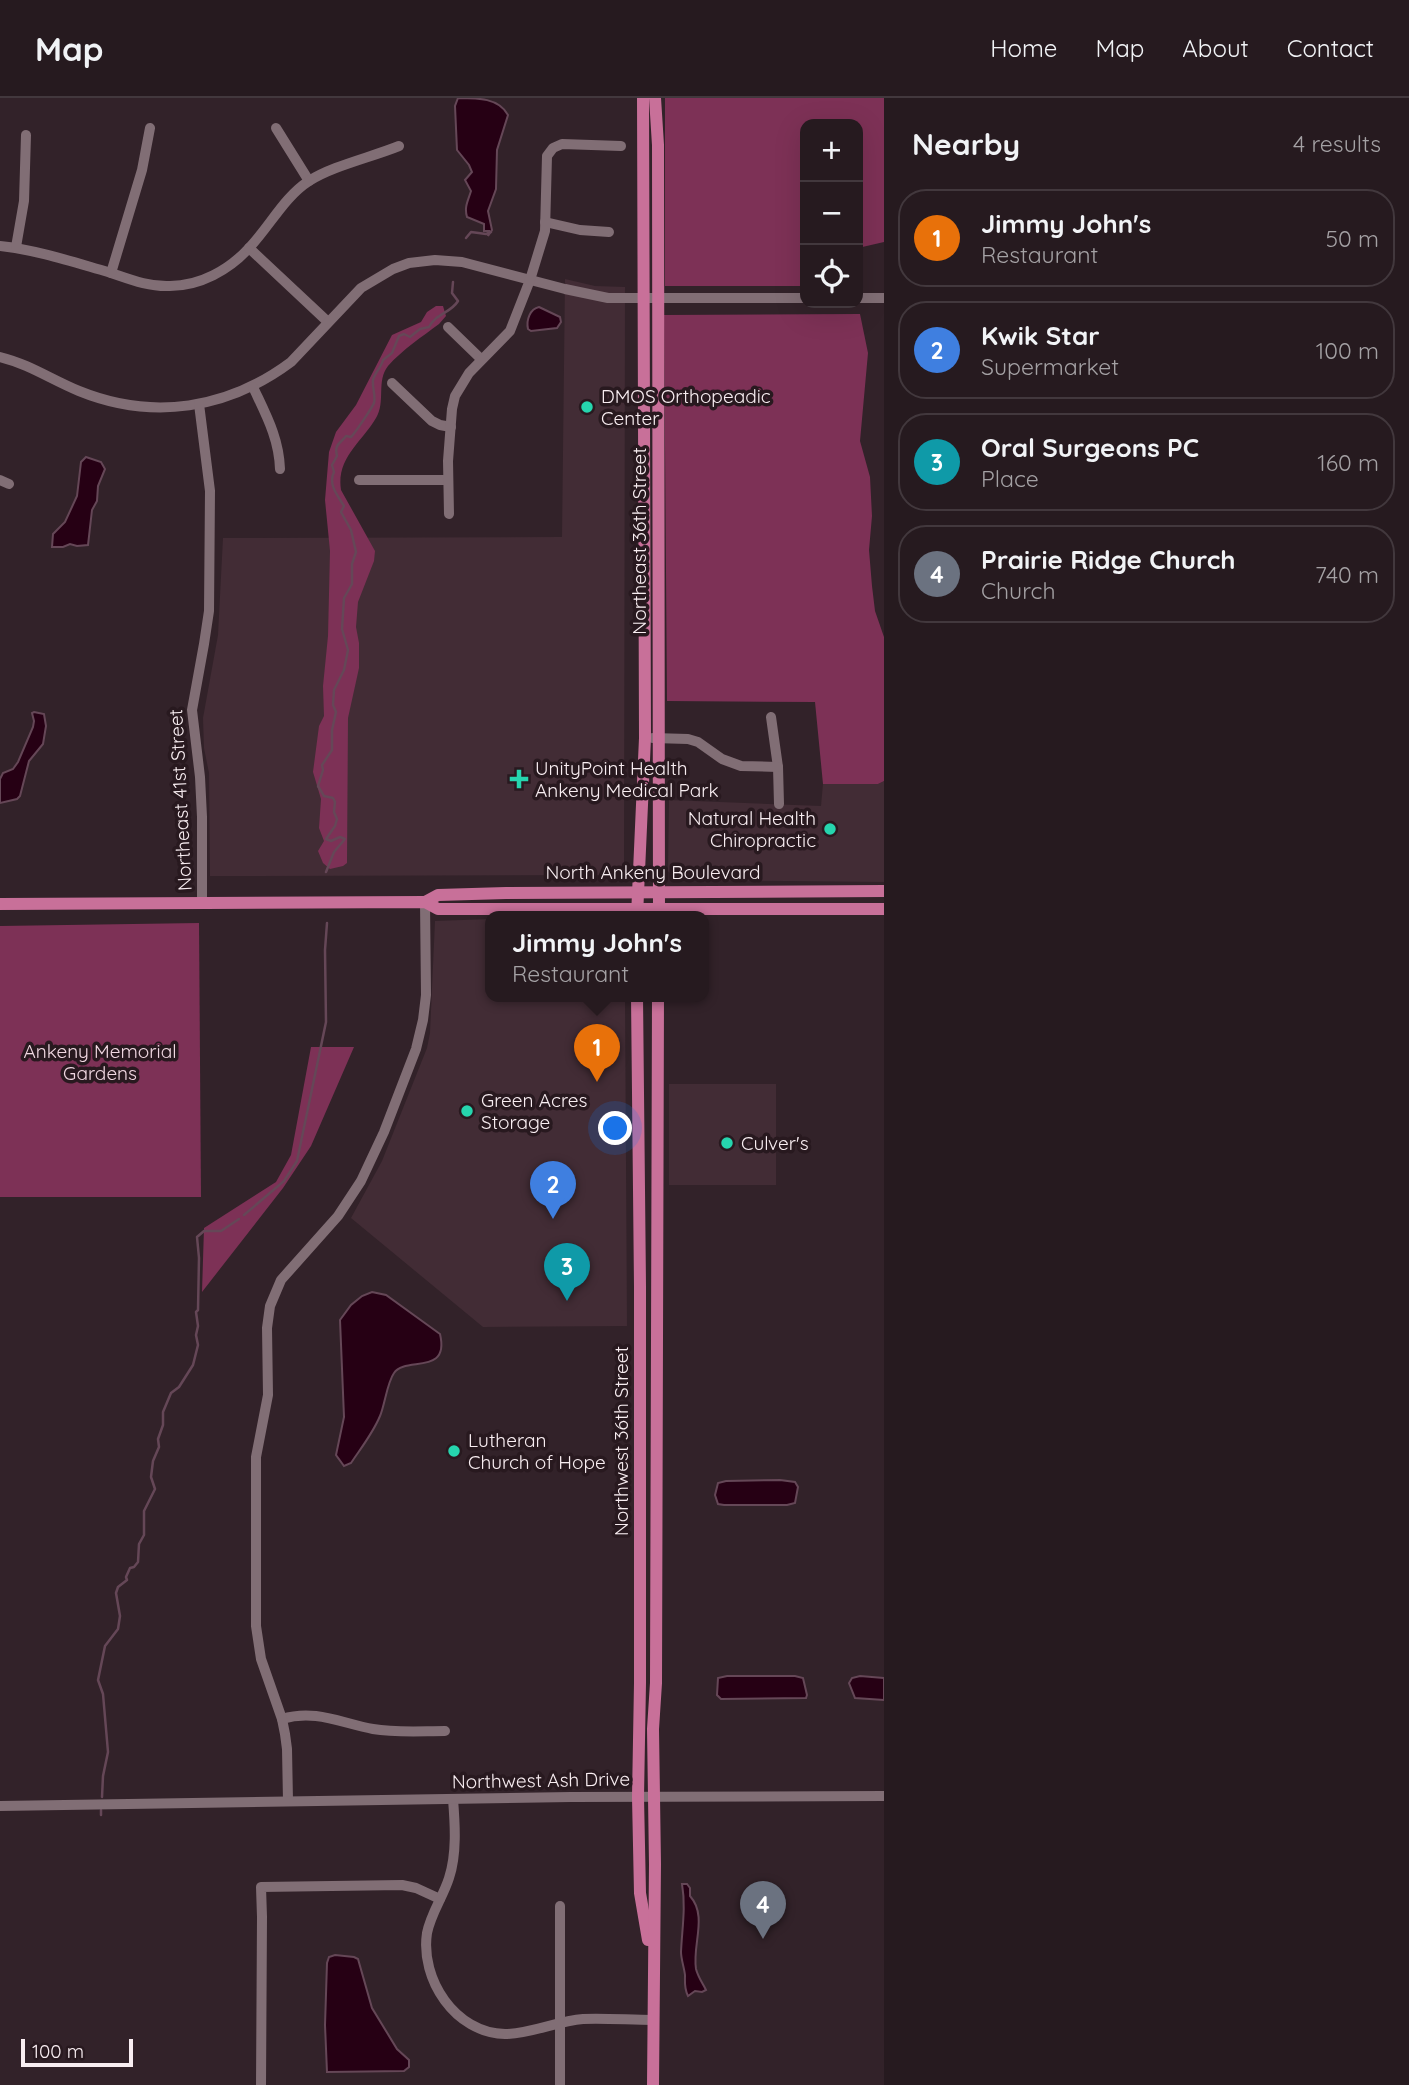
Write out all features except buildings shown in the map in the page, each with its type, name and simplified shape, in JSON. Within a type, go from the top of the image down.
[{"type":"main road","name":"Northeast 36th Street","points":[[643,98],[643,297],[651,738],[659,904]]},
{"type":"main road","name":"Northeast 36th Street","points":[[638,904],[651,738],[658,298],[656,98]]},
{"type":"main road","name":"North Ankeny Boulevard","points":[[659,904],[884,891]]},
{"type":"main road","name":"North Ankeny Boulevard","points":[[0,904],[425,902],[438,909],[638,904],[884,909]]},
{"type":"main road","name":"Northwest 36th Street","points":[[637,1002],[640,1286],[639,1893],[653,1968]]},
{"type":"main road","name":"Northwest 36th Street","points":[[653,2085],[658,1002]]},
{"type":"street","points":[[111,273],[142,170],[150,128]]},
{"type":"street","points":[[276,128],[309,181]]},
{"type":"street","points":[[16,247],[24,201],[26,135]]},
{"type":"street","points":[[449,514],[447,480],[452,409],[460,385],[481,359],[510,331],[530,280],[542,244],[545,222],[545,161],[553,148],[562,145],[621,146]]},
{"type":"street","points":[[0,246],[16,247],[147,284],[168,287],[184,285],[203,280],[223,270],[249,248],[287,202],[309,181],[399,146]]},
{"type":"street","points":[[545,222],[580,230],[609,232]]},
{"type":"street","points":[[249,248],[328,322]]},
{"type":"street","points":[[0,357],[27,365],[76,390],[110,402],[147,407],[199,404],[230,397],[253,387],[291,362],[360,288],[409,263],[445,260],[608,298],[800,298]]},
{"type":"street","points":[[863,298],[884,298]]},
{"type":"street","points":[[448,327],[481,359]]},
{"type":"street","points":[[392,383],[432,421],[451,427]]},
{"type":"street","points":[[253,387],[279,450],[280,470]]},
{"type":"street","name":"Northeast 41st Street","points":[[199,404],[210,491],[207,627],[192,710],[200,778],[202,902]]},
{"type":"street","points":[[359,480],[447,480]]},
{"type":"street","points":[[771,717],[778,767],[779,804]]},
{"type":"street","points":[[651,738],[688,739],[722,759],[741,766],[778,767]]},
{"type":"street","points":[[288,1801],[287,1749],[282,1719],[261,1659],[256,1626],[256,1457],[268,1395],[267,1328],[270,1307],[281,1280],[338,1216],[361,1181],[403,1084],[416,1049],[425,1008],[425,902]]},
{"type":"street","points":[[282,1719],[310,1714],[375,1729],[445,1731]]},
{"type":"street","name":"Northwest Ash Drive","points":[[0,1806],[884,1796]]},
{"type":"street","points":[[453,1799],[453,1865],[431,1918],[426,1955],[433,1982],[444,2001],[462,2019],[478,2028],[504,2034],[583,2019],[653,2020]]},
{"type":"street","points":[[261,2085],[261,1887],[402,1885],[440,1899]]},
{"type":"street","points":[[560,1906],[560,2085]]},
{"type":"shaded area","points":[[458,98],[493,102],[508,115],[497,150],[496,189],[488,211],[492,230],[488,236],[489,231],[484,231],[484,224],[467,217],[466,213],[471,191],[465,180],[472,172],[457,150],[455,106]]},
{"type":"shaded area","points":[[565,279],[595,286],[625,287],[624,875],[210,876],[209,773],[204,748],[203,718],[218,635],[223,538],[562,537]]},
{"type":"shaded area","points":[[539,307],[560,317],[561,322],[557,328],[531,331],[528,329],[529,315]]},
{"type":"shaded area","points":[[86,457],[101,462],[105,469],[92,510],[88,545],[52,547],[53,534],[65,522],[77,496],[81,462]]},
{"type":"shaded area","points":[[34,712],[44,714],[46,726],[43,744],[29,761],[20,796],[0,803],[0,779],[3,773],[13,769],[18,762],[33,727]]},
{"type":"shaded area","points":[[884,781],[884,882],[676,880],[668,871],[669,800],[821,806],[823,784],[878,784]]},
{"type":"shaded area","points":[[485,919],[485,1002],[625,1002],[627,1326],[483,1327],[351,1218],[382,1161],[427,1048],[435,921]]},
{"type":"shaded area","points":[[669,1084],[776,1084],[776,1185],[669,1185]]},
{"type":"shaded area","points":[[372,1292],[386,1295],[440,1334],[441,1347],[439,1355],[433,1360],[400,1368],[394,1373],[374,1428],[351,1463],[344,1466],[336,1455],[344,1417],[340,1320],[351,1305]]},
{"type":"shaded area","points":[[726,1481],[795,1482],[798,1487],[795,1503],[724,1505],[718,1504],[715,1495],[718,1483]]},
{"type":"shaded area","points":[[795,1676],[803,1678],[807,1695],[806,1698],[721,1699],[717,1695],[718,1678]]},
{"type":"shaded area","points":[[852,1678],[884,1678],[884,1700],[855,1698],[849,1683]]},
{"type":"shaded area","points":[[682,1884],[687,1884],[690,1888],[690,1896],[698,1912],[695,1960],[699,1978],[706,1990],[695,1991],[688,1996],[681,1955],[684,1910]]},
{"type":"shaded area","points":[[335,1955],[358,1959],[372,2008],[397,2049],[409,2060],[409,2067],[404,2071],[327,2072],[327,1963],[329,1957]]},
{"type":"green space","points":[[665,98],[884,98],[884,242],[863,247],[863,119],[800,119],[800,286],[665,286]]},
{"type":"green space","points":[[436,306],[443,306],[446,316],[406,349],[384,372],[379,412],[346,459],[340,479],[341,490],[375,551],[374,561],[358,602],[356,627],[359,668],[348,718],[347,863],[330,869],[323,863],[318,851],[324,841],[319,828],[321,799],[313,772],[319,726],[324,716],[323,686],[328,636],[330,551],[325,500],[329,452],[336,432],[356,405],[392,335],[421,322],[427,312]]},
{"type":"green space","points":[[860,314],[868,353],[860,441],[870,477],[872,516],[869,550],[875,611],[884,637],[884,781],[878,784],[823,784],[815,702],[667,701],[664,315]]},
{"type":"green space","name":"Ankeny Memorial Gardens","points":[[199,923],[201,1197],[0,1197],[0,926]]},
{"type":"green space","points":[[311,1047],[354,1047],[311,1146],[283,1188],[202,1292],[204,1228],[276,1182],[291,1155]]},
{"type":"waterway","points":[[466,238],[471,232],[491,232]]},
{"type":"waterway","points":[[326,872],[334,852],[345,839],[326,839],[337,819],[334,812],[335,802],[333,798],[324,796],[318,786],[322,765],[332,750],[336,712],[333,705],[334,690],[344,670],[348,650],[342,629],[344,598],[352,584],[352,564],[356,552],[351,530],[341,512],[344,506],[333,485],[332,465],[337,456],[338,444],[346,436],[351,437],[374,403],[373,380],[383,360],[392,353],[399,336],[404,334],[410,337],[420,329],[429,327],[435,319],[455,305],[458,301],[452,293],[453,282]]},
{"type":"waterway","points":[[244,1215],[284,1181],[297,1161],[326,1022],[327,923]]},
{"type":"waterway","points":[[102,1797],[108,1752],[103,1694],[98,1680],[105,1646],[118,1629],[118,1587],[127,1580],[130,1568],[138,1562],[139,1544],[144,1535],[144,1511],[155,1489],[151,1477],[153,1461],[159,1447],[163,1412],[171,1393],[179,1387],[193,1365],[198,1345],[197,1237],[204,1231],[221,1231],[239,1219]]},
{"type":"waterway","points":[[101,1810],[101,1815]]},
{"type":"place","name":"DMOS Orthopeadic Center","points":[[587,407]]},
{"type":"place","name":"UnityPoint Health Ankeny Medical Park","points":[[519,779]]},
{"type":"place","name":"Natural Health Chiropractic","points":[[830,829]]},
{"type":"place","name":"Jimmy John's","points":[[597,1082]]},
{"type":"place","name":"Green Acres Storage","points":[[467,1111]]},
{"type":"place","name":"Culver's","points":[[727,1143]]},
{"type":"place","name":"Kwik Star","points":[[553,1219]]},
{"type":"place","name":"Oral Surgeons PC","points":[[567,1301]]},
{"type":"place","name":"Lutheran Church of Hope","points":[[454,1451]]},
{"type":"place","name":"Prairie Ridge Church","points":[[763,1939]]}]
